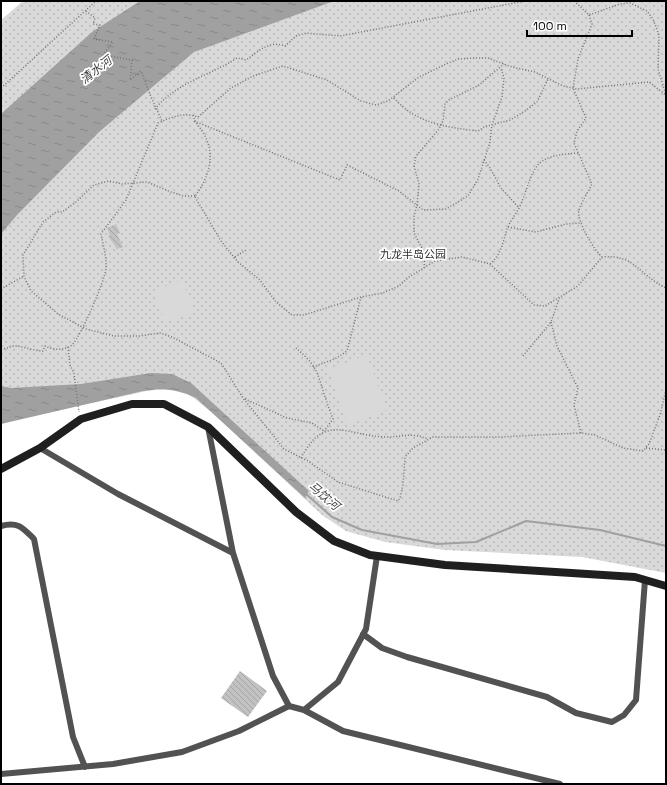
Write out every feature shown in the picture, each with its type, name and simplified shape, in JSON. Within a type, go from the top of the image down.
[{"type":"street","points":[[1,469],[40,448],[81,419],[132,404],[164,404],[208,427],[296,512],[334,541],[377,556],[445,565],[635,577],[666,586]]},
{"type":"street","points":[[208,427],[233,553],[273,676],[289,706]]},
{"type":"street","points":[[40,448],[118,494],[233,553]]},
{"type":"street","points":[[1,526],[9,524],[20,525],[34,539],[73,737],[86,767]]},
{"type":"street","points":[[304,710],[338,682],[366,629],[377,556]]},
{"type":"street","points":[[363,634],[382,648],[407,657],[547,697],[576,713],[612,722],[624,715],[636,700],[645,580]]},
{"type":"street","points":[[1,774],[86,767],[182,752],[239,731],[289,706],[304,710],[343,731],[560,784]]},
{"type":"path","points":[[1,88],[96,1]]},
{"type":"path","points":[[155,108],[165,97],[177,88],[219,70],[237,58],[246,60],[267,45],[277,43],[285,46],[296,36],[306,33],[340,36],[525,1]]},
{"type":"path","points":[[574,1],[589,15],[592,24],[578,59],[573,88],[586,118],[577,131],[574,143],[592,184],[578,211],[581,223],[595,252],[602,257],[620,257],[630,260],[648,278],[666,288]]},
{"type":"path","points":[[589,15],[620,4],[630,3],[647,11],[653,19],[659,35],[658,69],[666,95]]},
{"type":"path","points":[[86,11],[95,18],[93,24],[100,25],[94,39],[113,42],[103,56],[132,60],[130,80],[141,71],[155,108],[162,121]]},
{"type":"path","points":[[1,349],[8,349],[14,346],[43,351],[45,346],[56,350],[68,347],[72,344],[92,307],[106,268],[102,234],[126,200],[134,184],[158,123],[174,116],[188,114],[198,117],[231,88],[253,76],[283,66],[328,80],[361,101],[376,105],[394,98],[419,77],[458,59],[488,58],[535,72],[548,79],[573,88],[649,82],[666,95]]},
{"type":"path","points":[[424,268],[425,254],[414,233],[414,216],[417,205],[419,184],[414,166],[416,156],[441,126],[445,104],[449,100],[479,85],[504,64]]},
{"type":"path","points":[[194,121],[340,180],[347,165],[399,191],[423,210],[446,209],[468,196],[478,180],[483,160],[490,142],[492,125],[502,97],[504,78],[501,68]]},
{"type":"path","points":[[394,98],[404,109],[420,119],[441,126],[478,131],[510,120],[537,102],[548,79]]},
{"type":"path","points":[[193,115],[194,121],[204,134],[210,149],[212,160],[201,188],[195,196]]},
{"type":"path","points":[[490,264],[498,258],[510,220],[519,208],[534,168],[539,162],[557,154],[578,153]]},
{"type":"path","points":[[483,160],[490,168],[501,188],[519,208]]},
{"type":"path","points":[[195,196],[171,192],[147,182],[134,184],[102,182],[94,185],[62,212],[56,212],[43,222],[24,255],[24,276],[31,291],[58,314],[82,327],[114,336],[139,336],[160,333],[172,337],[221,363],[243,398],[284,449],[302,458],[338,482],[398,501],[403,485],[405,457],[413,448],[433,437],[499,437],[581,433],[595,435],[637,452],[643,451],[646,448],[660,415],[666,390]]},
{"type":"path","points":[[195,196],[221,241],[235,257],[260,280],[276,302],[292,315],[304,315],[361,297],[383,293],[399,286],[409,277],[434,261],[462,257],[490,264],[534,305],[545,306],[578,286],[602,257]]},
{"type":"path","points":[[508,227],[536,232],[566,224],[581,223]]},
{"type":"path","points":[[235,257],[246,250]]},
{"type":"path","points":[[1,289],[24,276]]},
{"type":"path","points":[[523,356],[551,322],[560,296]]},
{"type":"path","points":[[313,367],[337,358],[346,351],[361,297]]},
{"type":"path","points":[[551,322],[557,346],[578,388],[574,405],[581,433]]},
{"type":"path","points":[[68,347],[79,409]]},
{"type":"path","points":[[296,348],[313,367],[317,374],[333,419],[325,431]]},
{"type":"path","points":[[243,398],[287,418],[312,423],[325,431]]},
{"type":"path","points":[[302,458],[315,436],[333,429],[386,437],[417,435],[428,440]]},
{"type":"path","points":[[646,448],[666,450]]},
{"type":"green space","name":"九龙半岛公园","points":[[23,1],[666,1],[666,573],[582,557],[445,550],[385,542],[346,531],[322,515],[216,416],[184,390],[165,387],[1,423],[1,20]]},
{"type":"green space","points":[[182,280],[195,311],[165,323],[153,291]]},
{"type":"green space","points":[[367,355],[387,410],[348,425],[328,369]]},
{"type":"water","name":"清水河","points":[[140,1],[334,1],[194,52],[99,132],[17,215],[1,234],[1,114],[92,32]]},
{"type":"water","points":[[151,373],[172,374],[191,383],[309,491],[305,498],[196,398],[176,391],[143,391],[1,424],[1,386],[11,388],[81,384]]},
{"type":"building","points":[[116,224],[120,233],[117,234],[123,247],[117,249],[108,236],[110,235],[107,228]]},
{"type":"building","points":[[240,671],[267,691],[248,717],[221,698]]},
{"type":"waterway","name":"马饮河","points":[[305,493],[332,517],[362,530],[437,544],[476,542],[526,521],[600,530],[666,546]]}]
